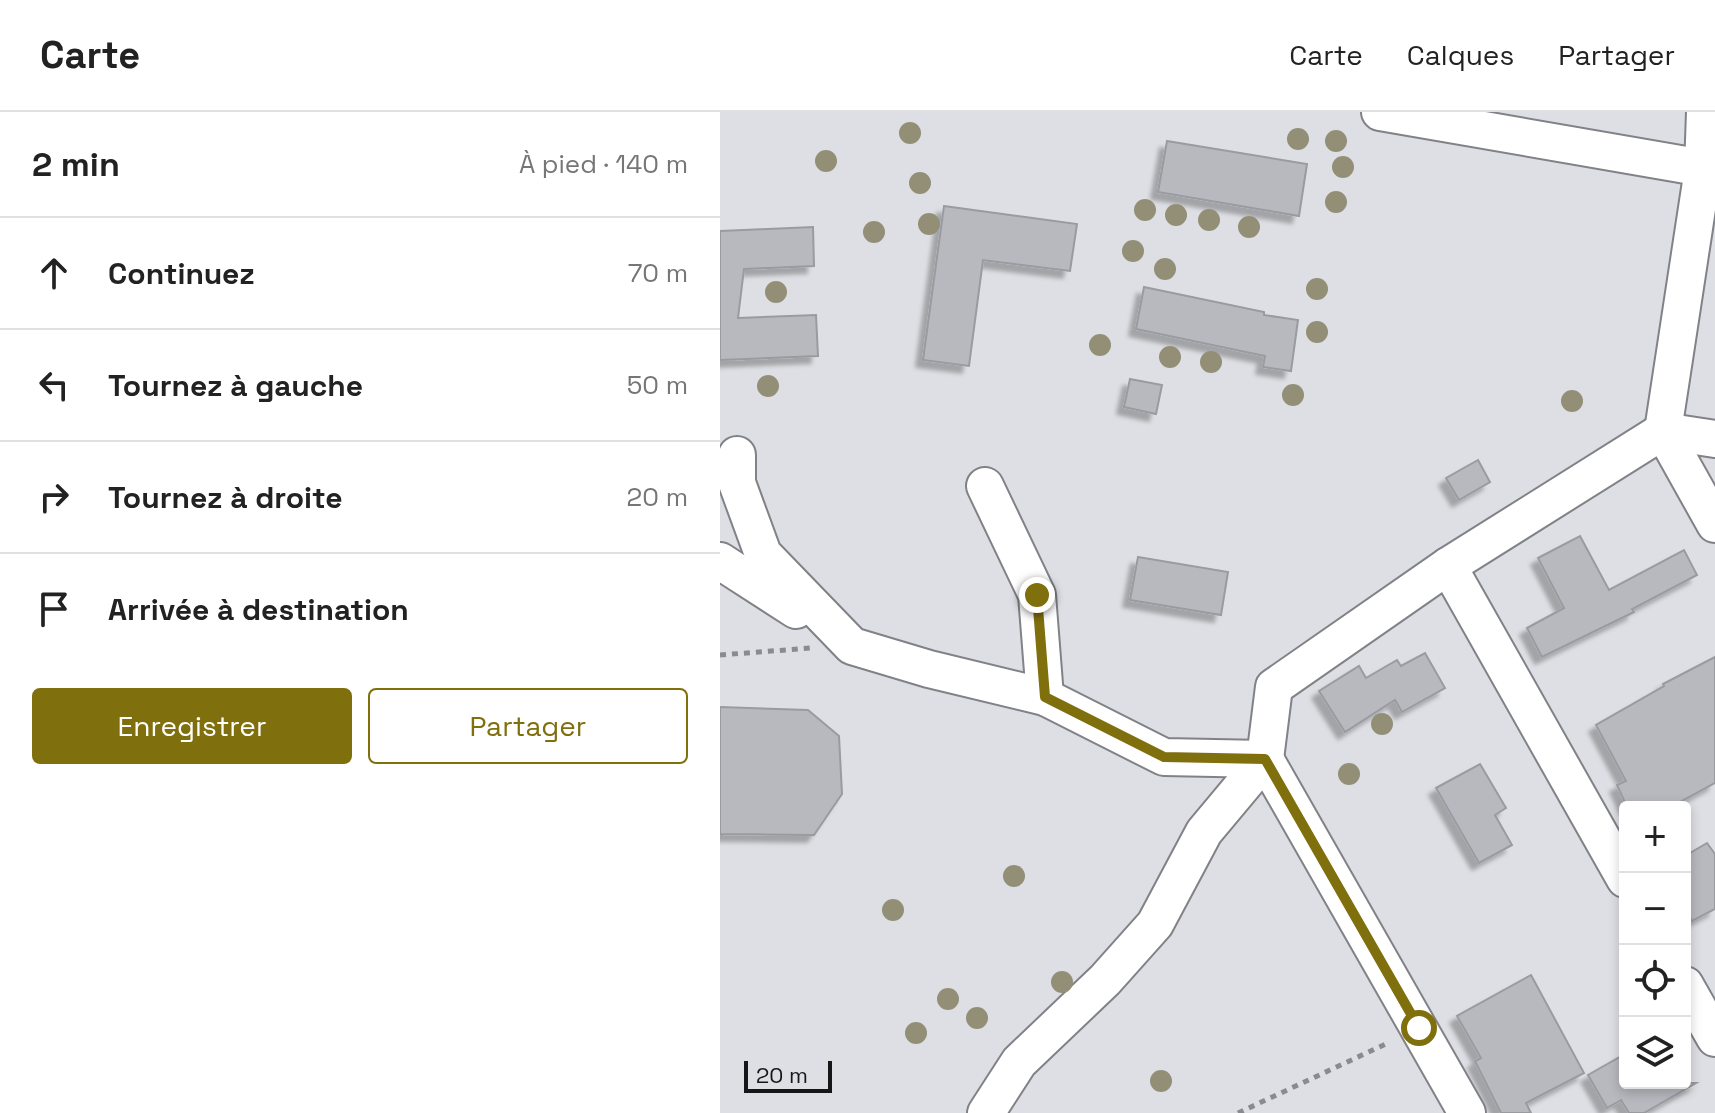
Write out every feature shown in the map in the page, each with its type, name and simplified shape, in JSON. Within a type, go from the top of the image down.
[{"type":"street","points":[[1380,112],[1709,169]]},
{"type":"street","points":[[1705,112],[1709,169],[1663,431],[1715,524]]},
{"type":"street","points":[[986,1113],[1019,1062],[1105,980],[1155,924],[1204,832],[1265,759],[1274,687],[1448,566],[1663,431],[1715,439]]},
{"type":"street","points":[[737,455],[737,483],[763,554],[852,646]]},
{"type":"street","points":[[985,486],[1037,595],[1045,697]]},
{"type":"street","points":[[720,561],[852,646],[929,669],[1045,697],[1164,757],[1265,759]]},
{"type":"street","points":[[1448,566],[1622,873]]},
{"type":"street","points":[[1265,759],[1467,1113]]},
{"type":"street","points":[[1691,996],[1715,1038]]},
{"type":"path","points":[[720,655],[852,646]]},
{"type":"path","points":[[1238,1113],[1419,1028]]},
{"type":"building","points":[[1167,141],[1307,164],[1299,216],[1158,192]]},
{"type":"building","points":[[944,206],[1077,224],[1070,271],[983,260],[969,366],[923,360]]},
{"type":"building","points":[[813,227],[814,266],[744,269],[738,318],[816,315],[818,356],[720,360],[720,231]]},
{"type":"building","points":[[1144,287],[1298,320],[1291,371],[1263,367],[1265,356],[1136,329]]},
{"type":"building","points":[[1130,379],[1162,385],[1156,414],[1124,407]]},
{"type":"building","points":[[1478,460],[1490,482],[1459,500],[1446,478]]},
{"type":"building","points":[[1580,536],[1609,590],[1684,550],[1697,575],[1632,609],[1634,612],[1542,657],[1527,628],[1564,608],[1538,558]]},
{"type":"building","points":[[1138,557],[1228,572],[1221,615],[1130,600]]},
{"type":"building","points":[[1425,653],[1445,688],[1402,712],[1395,700],[1345,732],[1319,691],[1359,666],[1366,678],[1397,660],[1401,666]]},
{"type":"building","points":[[1715,657],[1715,783],[1682,801],[1624,801],[1617,785],[1626,781],[1596,725]]},
{"type":"building","points":[[720,707],[808,710],[839,736],[842,794],[814,835],[720,834]]},
{"type":"building","points":[[1480,764],[1506,808],[1495,815],[1512,845],[1479,863],[1436,788]]},
{"type":"building","points":[[1707,843],[1715,854],[1715,909],[1692,921],[1691,919],[1691,852]]},
{"type":"building","points":[[1531,975],[1584,1073],[1526,1103],[1531,1113],[1501,1113],[1475,1061],[1481,1058],[1457,1016]]},
{"type":"building","points":[[1619,1057],[1619,1089],[1686,1089],[1644,1113],[1629,1113],[1621,1100],[1607,1108],[1588,1075]]},
{"type":"route","points":[[1037,595],[1045,697],[1164,757],[1265,759],[1419,1028]]}]
